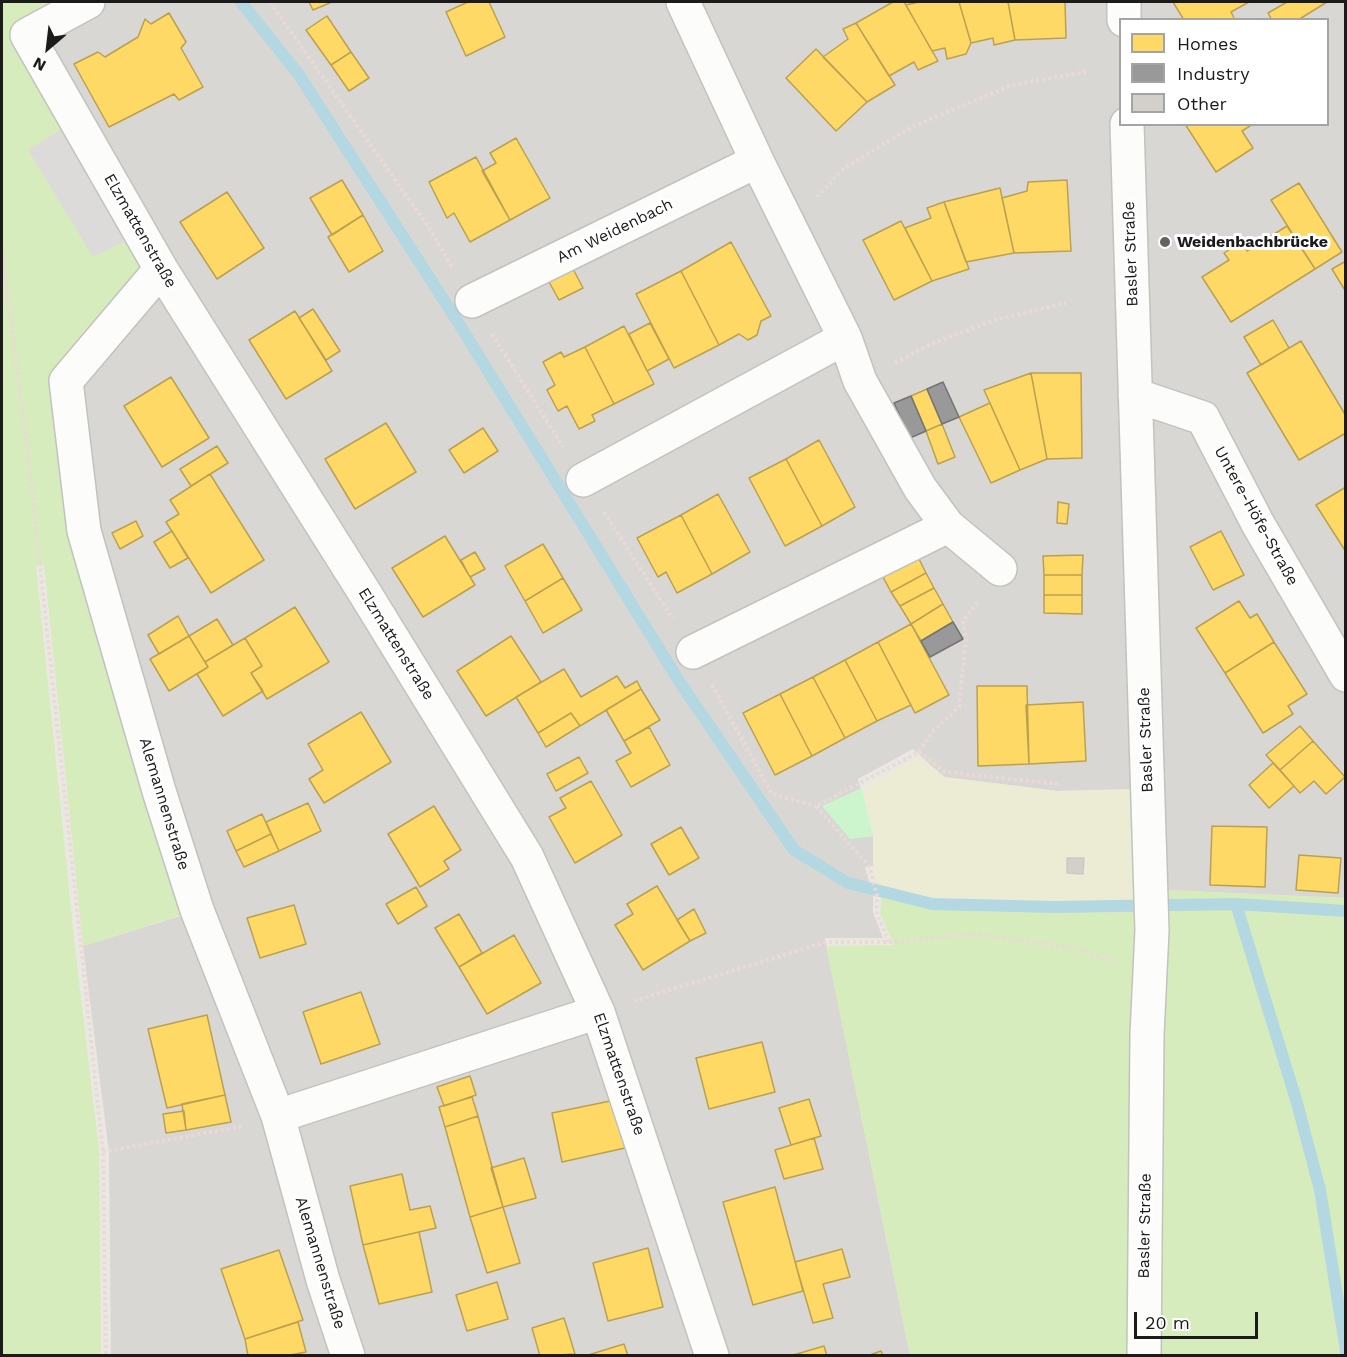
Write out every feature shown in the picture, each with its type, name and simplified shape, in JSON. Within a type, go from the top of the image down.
[{"type":"street","name":"Elzmattenstraße","points":[[88,2],[27,35],[161,269],[527,857],[598,1012],[711,1356]]},
{"type":"street","points":[[683,2],[757,161],[845,338],[860,381],[920,488],[948,526],[1000,569]]},
{"type":"street","points":[[1124,2],[1124,18]]},
{"type":"street","name":"Basler Straße","points":[[1127,126],[1152,930],[1148,1025],[1143,1356]]},
{"type":"street","name":"Am Weidenbach","points":[[472,301],[757,161]]},
{"type":"street","name":"Alemannenstraße","points":[[161,269],[66,381],[84,531],[159,790],[197,910],[278,1118],[323,1280],[348,1356]]},
{"type":"street","points":[[583,480],[845,338]]},
{"type":"street","name":"Untere-Höfe-Straße","points":[[1135,395],[1203,418],[1258,524],[1346,675]]},
{"type":"street","points":[[693,652],[948,526]]},
{"type":"street","points":[[278,1118],[598,1012]]},
{"type":"path","points":[[270,2],[429,228],[583,480],[693,652],[772,794],[816,806],[869,866],[877,895],[877,913],[889,942]]},
{"type":"path","points":[[790,227],[844,168],[912,127],[1012,85],[1086,72]]},
{"type":"path","points":[[2,253],[27,444],[104,1152],[106,1356]]},
{"type":"path","points":[[860,381],[931,344],[995,320],[1066,303]]},
{"type":"path","points":[[816,806],[919,752],[933,732],[959,707],[966,639],[963,621],[1000,569]]},
{"type":"path","points":[[919,752],[945,772],[1058,784]]},
{"type":"path","points":[[598,1012],[826,942],[889,942],[978,934],[1078,949]]},
{"type":"path","points":[[104,1152],[278,1118]]},
{"type":"shaded area","points":[[88,2],[1345,2],[1345,898],[1164,890],[1138,789],[1057,791],[944,777],[913,749],[858,779],[873,836],[873,866],[865,867],[873,894],[873,912],[883,938],[825,938],[910,1355],[111,1355],[109,1153],[83,946],[197,911],[61,380],[156,268],[27,35]]},
{"type":"shaded area","points":[[76,120],[137,235],[93,257],[28,150]]},
{"type":"green space","points":[[2,2],[88,2],[28,35],[156,268],[61,380],[197,910],[83,946],[44,565],[36,566],[75,947],[99,1150],[101,1355],[2,1356]]},
{"type":"green space","points":[[918,757],[945,777],[1057,791],[1138,789],[1139,900],[932,901],[878,887],[873,866],[873,836],[862,788]]},
{"type":"green space","points":[[862,788],[873,836],[850,839],[822,806]]},
{"type":"green space","points":[[1164,890],[1345,898],[1345,1355],[910,1355],[826,946],[894,945],[880,913],[882,895],[933,908],[1140,910]]},
{"type":"building: Homes","points":[[309,2],[332,2],[313,10]]},
{"type":"building: Homes","points":[[468,2],[489,2],[505,37],[466,56],[446,12]]},
{"type":"building: Homes","points":[[893,2],[904,2],[938,61],[918,70],[914,62],[889,76],[856,23]]},
{"type":"building: Homes","points":[[919,2],[959,2],[971,43],[966,54],[947,59],[945,48],[932,51],[906,5]]},
{"type":"building: Homes","points":[[959,2],[1008,2],[1015,40],[994,45],[993,38],[971,43]]},
{"type":"building: Homes","points":[[1008,2],[1065,2],[1066,38],[1015,40]]},
{"type":"building: Homes","points":[[1173,2],[1249,2],[1231,12],[1234,18],[1183,18]]},
{"type":"building: Homes","points":[[1287,2],[1327,2],[1301,18],[1271,18],[1268,13]]},
{"type":"building: Homes","points":[[169,13],[186,42],[181,48],[203,87],[179,100],[174,94],[109,127],[74,64],[98,52],[105,57],[138,37],[145,19],[151,24]]},
{"type":"building: Homes","points":[[327,16],[351,52],[331,65],[306,30]]},
{"type":"building: Homes","points":[[856,23],[895,85],[867,102],[823,57],[848,39],[843,29]]},
{"type":"building: Homes","points":[[816,49],[867,102],[836,131],[786,78]]},
{"type":"building: Homes","points":[[351,52],[369,78],[349,91],[331,65]]},
{"type":"building: Homes","points":[[1186,126],[1250,126],[1242,131],[1253,148],[1216,172]]},
{"type":"building: Homes","points":[[516,138],[550,198],[510,220],[482,171],[496,163],[490,153]]},
{"type":"building: Homes","points":[[476,157],[510,220],[470,242],[454,213],[447,218],[429,182]]},
{"type":"building: Homes","points":[[342,180],[363,215],[332,235],[310,198]]},
{"type":"building: Homes","points":[[1067,180],[1071,251],[1014,253],[1002,198],[1027,191],[1028,182]]},
{"type":"building: Homes","points":[[1299,183],[1342,252],[1315,269],[1271,200]]},
{"type":"building: Homes","points":[[1000,188],[1014,253],[966,262],[944,202]]},
{"type":"building: Homes","points":[[227,192],[264,248],[217,279],[180,222]]},
{"type":"building: Homes","points":[[944,202],[969,269],[932,281],[905,228],[931,218],[927,208]]},
{"type":"building: Homes","points":[[363,215],[383,251],[349,272],[328,237]]},
{"type":"building: Homes","points":[[901,221],[932,281],[894,300],[863,240]]},
{"type":"building: Homes","points":[[1287,226],[1315,269],[1231,322],[1202,277],[1229,260],[1224,253],[1242,241],[1247,251]]},
{"type":"building: Homes","points":[[731,242],[771,316],[761,321],[757,335],[748,340],[739,334],[719,345],[681,271]]},
{"type":"building: Homes","points":[[1346,261],[1346,292],[1332,269]]},
{"type":"building: Homes","points":[[572,267],[583,288],[559,300],[548,280]]},
{"type":"building: Homes","points":[[681,271],[719,345],[674,368],[636,294]]},
{"type":"building: Homes","points":[[313,309],[340,351],[326,360],[299,318]]},
{"type":"building: Homes","points":[[295,311],[332,371],[286,399],[249,340]]},
{"type":"building: Homes","points":[[1273,320],[1289,348],[1261,365],[1244,337]]},
{"type":"building: Homes","points":[[650,323],[669,359],[647,371],[629,334]]},
{"type":"building: Homes","points":[[624,326],[654,384],[614,404],[585,347]]},
{"type":"building: Homes","points":[[1301,341],[1346,416],[1346,433],[1299,460],[1247,373]]},
{"type":"building: Homes","points":[[585,347],[614,404],[592,415],[595,421],[579,429],[567,406],[558,411],[547,390],[555,385],[543,362],[561,352],[564,357]]},
{"type":"building: Homes","points":[[1031,373],[1081,373],[1082,458],[1047,459]]},
{"type":"building: Homes","points":[[1031,373],[1047,459],[1020,470],[984,390]]},
{"type":"building: Homes","points":[[171,377],[209,438],[162,467],[124,406]]},
{"type":"building: Homes","points":[[927,389],[942,424],[926,431],[911,396]]},
{"type":"building: Homes","points":[[990,403],[1020,470],[991,483],[959,417]]},
{"type":"building: Homes","points":[[386,423],[416,472],[355,509],[325,459]]},
{"type":"building: Homes","points":[[942,424],[955,457],[938,464],[926,431]]},
{"type":"building: Homes","points":[[483,428],[498,451],[464,473],[449,450]]},
{"type":"building: Homes","points":[[819,440],[855,507],[822,526],[786,459]]},
{"type":"building: Homes","points":[[217,446],[228,463],[191,486],[180,469]]},
{"type":"building: Homes","points":[[786,459],[822,526],[785,546],[749,478]]},
{"type":"building: Homes","points":[[210,474],[264,560],[211,593],[166,522],[179,514],[170,500]]},
{"type":"building: Homes","points":[[1346,487],[1346,552],[1316,505]]},
{"type":"building: Homes","points":[[718,494],[750,552],[712,574],[681,515]]},
{"type":"building: Homes","points":[[1058,502],[1069,504],[1067,524],[1057,523]]},
{"type":"building: Homes","points":[[681,515],[712,574],[677,593],[666,572],[658,577],[637,538]]},
{"type":"building: Homes","points":[[136,521],[143,536],[120,549],[112,533]]},
{"type":"building: Homes","points":[[172,531],[188,558],[170,568],[154,542]]},
{"type":"building: Homes","points":[[1221,531],[1244,575],[1213,590],[1190,547]]},
{"type":"building: Homes","points":[[445,536],[475,585],[423,617],[392,568]]},
{"type":"building: Homes","points":[[543,544],[563,578],[525,601],[505,566]]},
{"type":"building: Homes","points":[[475,552],[485,569],[470,577],[461,560]]},
{"type":"building: Homes","points":[[1083,555],[1082,575],[1044,575],[1043,556]]},
{"type":"building: Homes","points":[[918,557],[926,573],[891,592],[883,577]]},
{"type":"building: Homes","points":[[926,573],[934,588],[900,606],[891,592]]},
{"type":"building: Homes","points":[[1044,575],[1082,575],[1082,595],[1044,595]]},
{"type":"building: Homes","points":[[563,578],[582,610],[543,633],[525,601]]},
{"type":"building: Homes","points":[[934,588],[943,604],[911,624],[900,606]]},
{"type":"building: Homes","points":[[1044,595],[1082,595],[1082,614],[1044,613]]},
{"type":"building: Homes","points":[[1239,601],[1250,618],[1257,614],[1274,642],[1225,673],[1196,628]]},
{"type":"building: Homes","points":[[943,604],[953,622],[921,641],[911,624]]},
{"type":"building: Homes","points":[[295,607],[329,662],[267,699],[251,673],[262,666],[245,638]]},
{"type":"building: Homes","points":[[178,616],[189,636],[159,654],[148,635]]},
{"type":"building: Homes","points":[[217,619],[233,645],[205,662],[189,636]]},
{"type":"building: Homes","points":[[911,624],[949,695],[915,713],[878,642]]},
{"type":"building: Homes","points":[[189,636],[208,667],[169,691],[150,659]]},
{"type":"building: Homes","points":[[511,636],[541,682],[486,716],[457,671]]},
{"type":"building: Homes","points":[[245,638],[262,666],[251,673],[263,691],[223,716],[197,674],[208,667],[205,662]]},
{"type":"building: Homes","points":[[878,642],[911,705],[877,721],[845,660]]},
{"type":"building: Homes","points":[[1274,642],[1307,694],[1288,706],[1293,714],[1263,733],[1225,673]]},
{"type":"building: Homes","points":[[845,660],[877,721],[845,738],[813,677]]},
{"type":"building: Homes","points":[[564,669],[581,697],[617,676],[625,688],[637,681],[641,689],[580,726],[571,713],[538,733],[516,697]]},
{"type":"building: Homes","points":[[813,677],[845,738],[812,756],[780,694]]},
{"type":"building: Homes","points":[[977,686],[1027,686],[1029,764],[978,766]]},
{"type":"building: Homes","points":[[641,689],[660,720],[624,741],[606,710]]},
{"type":"building: Homes","points":[[780,694],[812,756],[775,775],[743,713]]},
{"type":"building: Homes","points":[[1083,702],[1086,761],[1029,764],[1026,705]]},
{"type":"building: Homes","points":[[361,712],[391,762],[324,803],[309,779],[323,770],[308,744]]},
{"type":"building: Homes","points":[[571,713],[580,726],[546,747],[538,733]]},
{"type":"building: Homes","points":[[1300,726],[1313,741],[1280,770],[1266,755]]},
{"type":"building: Homes","points":[[649,727],[670,765],[631,787],[616,761],[631,753],[624,741]]},
{"type":"building: Homes","points":[[1313,741],[1345,777],[1326,794],[1314,781],[1300,793],[1280,770]]},
{"type":"building: Homes","points":[[579,757],[588,773],[556,791],[547,774]]},
{"type":"building: Homes","points":[[1273,763],[1294,786],[1269,808],[1249,785]]},
{"type":"building: Homes","points":[[591,781],[622,835],[575,863],[549,817],[566,808],[560,798]]},
{"type":"building: Homes","points":[[308,803],[321,831],[279,851],[266,822]]},
{"type":"building: Homes","points":[[434,806],[461,850],[444,861],[449,869],[420,887],[388,834]]},
{"type":"building: Homes","points":[[262,814],[271,834],[236,851],[227,831]]},
{"type":"building: Homes","points":[[1212,826],[1267,827],[1265,887],[1210,885]]},
{"type":"building: Homes","points":[[681,827],[699,858],[669,875],[651,844]]},
{"type":"building: Homes","points":[[271,834],[279,851],[244,867],[236,851]]},
{"type":"building: Homes","points":[[1299,855],[1341,858],[1338,893],[1296,890]]},
{"type":"building: Homes","points":[[657,886],[690,941],[643,970],[615,925],[633,914],[627,904]]},
{"type":"building: Homes","points":[[416,887],[427,906],[398,924],[386,904]]},
{"type":"building: Homes","points":[[294,905],[306,944],[260,958],[247,918]]},
{"type":"building: Homes","points":[[694,909],[706,933],[690,941],[677,920]]},
{"type":"building: Homes","points":[[459,914],[482,953],[459,967],[435,928]]},
{"type":"building: Homes","points":[[514,935],[541,983],[487,1014],[459,967]]},
{"type":"building: Homes","points":[[361,992],[380,1044],[321,1064],[303,1012]]},
{"type":"building: Homes","points":[[207,1015],[225,1095],[167,1108],[148,1029]]},
{"type":"building: Homes","points":[[762,1042],[775,1092],[709,1109],[696,1058]]},
{"type":"building: Homes","points":[[470,1076],[476,1095],[444,1106],[437,1087]]},
{"type":"building: Homes","points":[[225,1095],[231,1122],[186,1130],[182,1104]]},
{"type":"building: Homes","points":[[472,1097],[478,1116],[445,1127],[439,1107]]},
{"type":"building: Homes","points":[[809,1099],[821,1136],[791,1145],[779,1108]]},
{"type":"building: Homes","points":[[615,1100],[625,1148],[562,1162],[552,1113]]},
{"type":"building: Homes","points":[[184,1111],[186,1130],[166,1133],[163,1114]]},
{"type":"building: Homes","points":[[478,1116],[503,1207],[470,1217],[445,1127]]},
{"type":"building: Homes","points":[[814,1138],[823,1169],[784,1179],[775,1150]]},
{"type":"building: Homes","points":[[524,1158],[536,1198],[503,1207],[491,1168]]},
{"type":"building: Homes","points":[[402,1174],[410,1210],[430,1206],[436,1228],[363,1245],[350,1186]]},
{"type":"building: Homes","points":[[775,1187],[803,1291],[753,1305],[723,1202]]},
{"type":"building: Homes","points":[[503,1207],[520,1263],[487,1273],[470,1217]]},
{"type":"building: Homes","points":[[419,1232],[432,1292],[379,1304],[363,1245]]},
{"type":"building: Homes","points":[[648,1248],[663,1307],[608,1321],[593,1263]]},
{"type":"building: Homes","points":[[842,1249],[850,1277],[823,1284],[833,1318],[813,1323],[795,1262]]},
{"type":"building: Homes","points":[[279,1250],[303,1320],[245,1339],[221,1269]]},
{"type":"building: Homes","points":[[497,1282],[508,1319],[467,1331],[456,1295]]},
{"type":"building: Homes","points":[[564,1318],[575,1354],[540,1356],[532,1328]]},
{"type":"building: Homes","points":[[298,1322],[306,1352],[285,1356],[248,1356],[245,1339]]},
{"type":"building: Homes","points":[[624,1344],[628,1356],[585,1356]]},
{"type":"building: Homes","points":[[824,1346],[827,1356],[790,1356]]},
{"type":"building: Homes","points":[[881,1351],[883,1356],[867,1356]]},
{"type":"building: Industry","points":[[943,382],[959,417],[942,424],[927,389]]},
{"type":"building: Industry","points":[[911,396],[926,431],[910,438],[894,403]]},
{"type":"building: Industry","points":[[953,622],[963,639],[930,657],[921,641]]},
{"type":"building: Other","points":[[1067,858],[1084,858],[1083,874],[1067,873]]},
{"type":"waterway","points":[[241,2],[299,75],[456,319],[679,681],[794,850],[848,883],[932,904],[1055,907],[1236,904],[1346,911]]},
{"type":"waterway","points":[[1236,904],[1297,1103],[1320,1190],[1346,1351]]},
{"type":"place","name":"Weidenbachbrücke","points":[[1165,242]]}]
